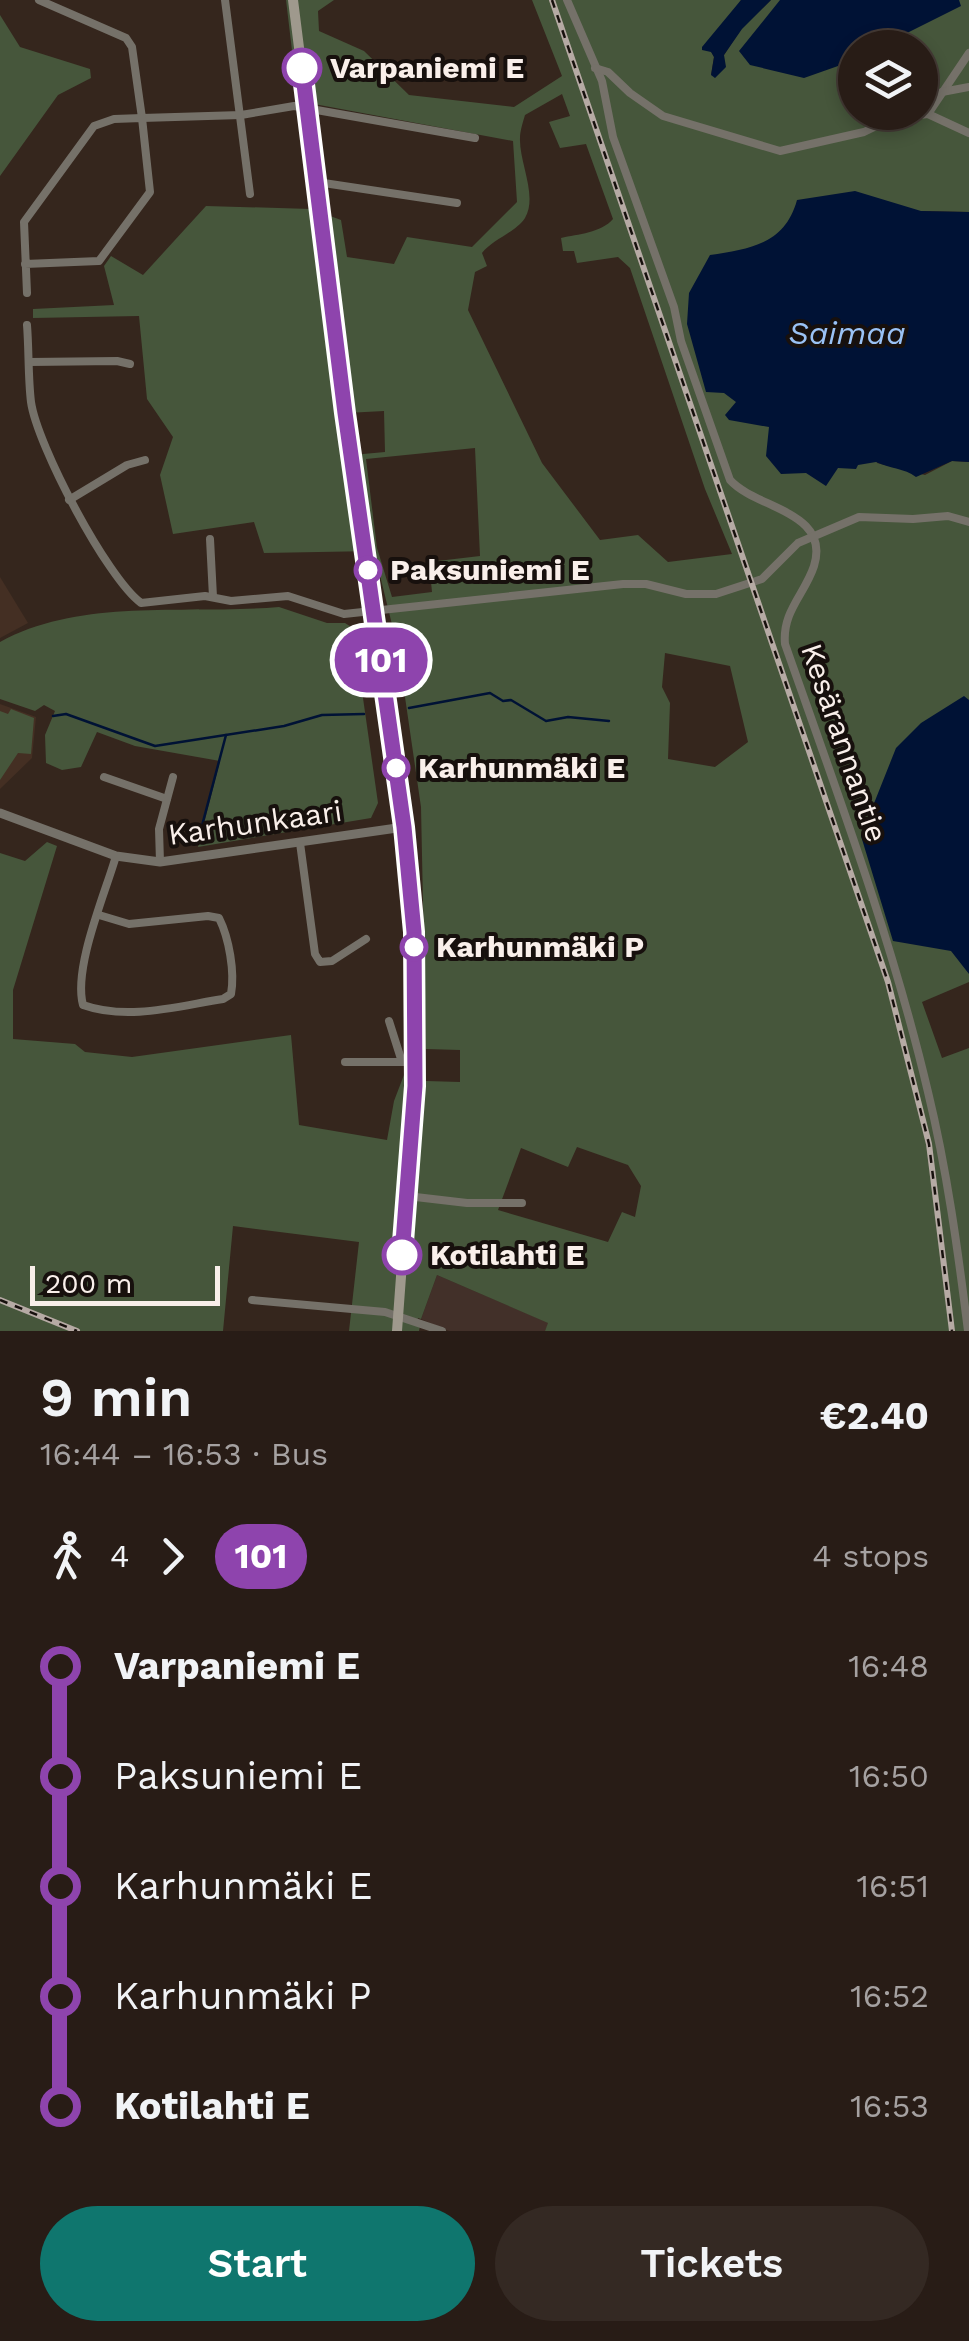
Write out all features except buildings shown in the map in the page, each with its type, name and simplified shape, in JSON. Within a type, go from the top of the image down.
[{"type":"main road","points":[[294,0],[404,827],[414,932],[416,1062],[397,1331]]},
{"type":"street","points":[[25,264],[88,264],[104,258],[150,192],[132,47],[126,38],[40,0]]},
{"type":"street","points":[[225,0],[250,194]]},
{"type":"street","points":[[567,0],[602,81],[612,137],[674,307],[681,341],[730,480],[747,494],[794,514],[812,536]]},
{"type":"street","points":[[938,98],[969,53]]},
{"type":"street","points":[[595,68],[608,72],[630,94],[664,116],[780,151],[868,130]]},
{"type":"street","points":[[942,92],[969,87]]},
{"type":"street","points":[[27,293],[24,222],[94,126],[114,119],[241,115],[294,106],[475,138]]},
{"type":"street","points":[[938,119],[969,133]]},
{"type":"street","points":[[317,182],[456,203]]},
{"type":"street","points":[[28,325],[31,403],[36,423],[69,500],[136,601],[231,601],[288,596],[344,614],[623,584],[646,584],[686,594],[716,594],[762,579],[789,550],[859,516],[948,516],[969,522]]},
{"type":"street","points":[[29,362],[130,364]]},
{"type":"street","points":[[69,500],[127,466],[145,460]]},
{"type":"street","name":"Kesärannantie","points":[[812,536],[816,547],[814,568],[785,622],[784,644],[872,890],[912,1030],[929,1094],[955,1228],[968,1331]]},
{"type":"street","points":[[210,539],[213,598]]},
{"type":"street","points":[[160,862],[158,838],[173,776]]},
{"type":"street","points":[[104,777],[166,799]]},
{"type":"street","name":"Karhunkaari","points":[[3,814],[116,856],[160,862],[404,827]]},
{"type":"street","points":[[300,843],[314,954],[320,962],[332,961],[366,940]]},
{"type":"street","points":[[98,915],[128,924],[219,918],[229,958],[230,994],[224,999],[140,1012],[98,1010],[83,1004],[82,971],[98,915],[116,856]]},
{"type":"street","points":[[389,1021],[402,1062]]},
{"type":"street","points":[[345,1062],[416,1062]]},
{"type":"street","points":[[407,1196],[467,1204],[522,1203]]},
{"type":"street","points":[[252,1300],[398,1315],[442,1331]]},
{"type":"shaded area","points":[[0,577],[28,623],[0,638]]},
{"type":"shaded area","points":[[0,704],[36,717],[32,758],[0,789]]},
{"type":"shaded area","points":[[437,1275],[549,1323],[545,1331],[449,1331],[421,1319]]},
{"type":"green space","points":[[286,0],[334,0],[318,11],[319,31],[364,51],[409,95],[514,107],[562,76],[532,0],[741,0],[711,51],[711,75],[741,29],[771,0],[969,0],[969,212],[922,211],[877,463],[925,475],[952,461],[969,462],[969,982],[922,1002],[942,1058],[969,1048],[969,1331],[545,1331],[548,1323],[437,1275],[416,1324],[419,1331],[349,1331],[359,1242],[233,1226],[223,1331],[0,1331],[0,853],[25,861],[47,842],[57,846],[13,990],[13,1039],[75,1044],[85,1052],[132,1057],[291,1035],[299,1125],[387,1140],[394,1101],[407,1067],[426,1081],[460,1082],[460,1050],[426,1049],[421,807],[398,649],[374,551],[264,553],[254,522],[173,534],[160,475],[173,437],[147,399],[139,316],[33,318],[33,309],[114,305],[104,266],[111,256],[143,275],[206,206],[311,209],[341,220],[347,257],[394,264],[407,237],[472,247],[517,202],[513,141],[298,101]],"holes":[[[562,94],[570,116],[549,122],[560,148],[586,144],[613,219],[596,230],[561,238],[563,251],[574,251],[577,263],[618,257],[630,268],[705,489],[732,554],[668,562],[638,535],[600,540],[542,463],[468,310],[475,272],[487,266],[482,253],[521,223],[528,209],[529,189],[520,138],[525,115]],[[384,411],[385,452],[352,455],[346,413]],[[475,448],[480,556],[429,562],[432,592],[392,597],[377,548],[366,459]],[[665,653],[730,666],[748,742],[715,767],[668,759],[670,703],[662,687]],[[577,1147],[628,1165],[641,1186],[635,1217],[622,1212],[608,1242],[498,1210],[521,1148],[568,1167]]]},
{"type":"green space","points":[[0,15],[20,47],[90,69],[91,78],[58,95],[0,176]]},
{"type":"green space","points":[[279,607],[353,628],[378,803],[371,818],[198,847],[220,761],[135,746],[97,732],[81,767],[62,770],[46,763],[45,735],[55,711],[44,705],[35,711],[0,699],[0,642],[32,628],[100,613]]},
{"type":"green space","points":[[11,709],[34,718],[31,754],[18,753],[0,780],[0,711],[8,714]]},
{"type":"water","points":[[741,0],[771,0],[742,29],[724,55],[726,67],[715,78],[711,75],[714,57],[702,47]]},
{"type":"water","points":[[780,0],[959,0],[961,6],[913,30],[838,30],[838,66],[804,78],[750,65],[739,51]]},
{"type":"water","name":"Saimaa","points":[[855,191],[921,211],[969,212],[969,462],[952,461],[916,477],[876,462],[858,465],[856,469],[838,468],[826,486],[806,473],[781,474],[766,456],[769,427],[729,420],[725,415],[736,402],[724,393],[706,392],[687,324],[689,293],[710,255],[764,242],[784,226],[797,200]]},
{"type":"water","points":[[964,696],[969,700],[969,974],[951,951],[893,941],[861,836],[896,748],[921,723]]},
{"type":"waterway","points":[[409,708],[490,693],[503,701],[511,700],[546,721],[568,717],[609,721]]},
{"type":"waterway","points":[[53,716],[66,714],[155,746],[284,726],[322,715],[364,714]]},
{"type":"waterway","points":[[199,837],[226,735]]},
{"type":"railway","points":[[552,0],[888,982],[929,1144],[952,1331]]},
{"type":"railway","points":[[0,1300],[77,1331]]},
{"type":"bus line","name":"101","points":[[302,68],[345,413],[404,827],[414,932],[415,1086],[402,1255]]},
{"type":"place","name":"Varpaniemi E","points":[[302,68]]},
{"type":"place","name":"Paksuniemi E","points":[[368,570]]},
{"type":"place","name":"Karhunmäki E","points":[[396,768]]},
{"type":"place","name":"Karhunmäki P","points":[[414,947]]},
{"type":"place","name":"Kotilahti E","points":[[402,1255]]}]
